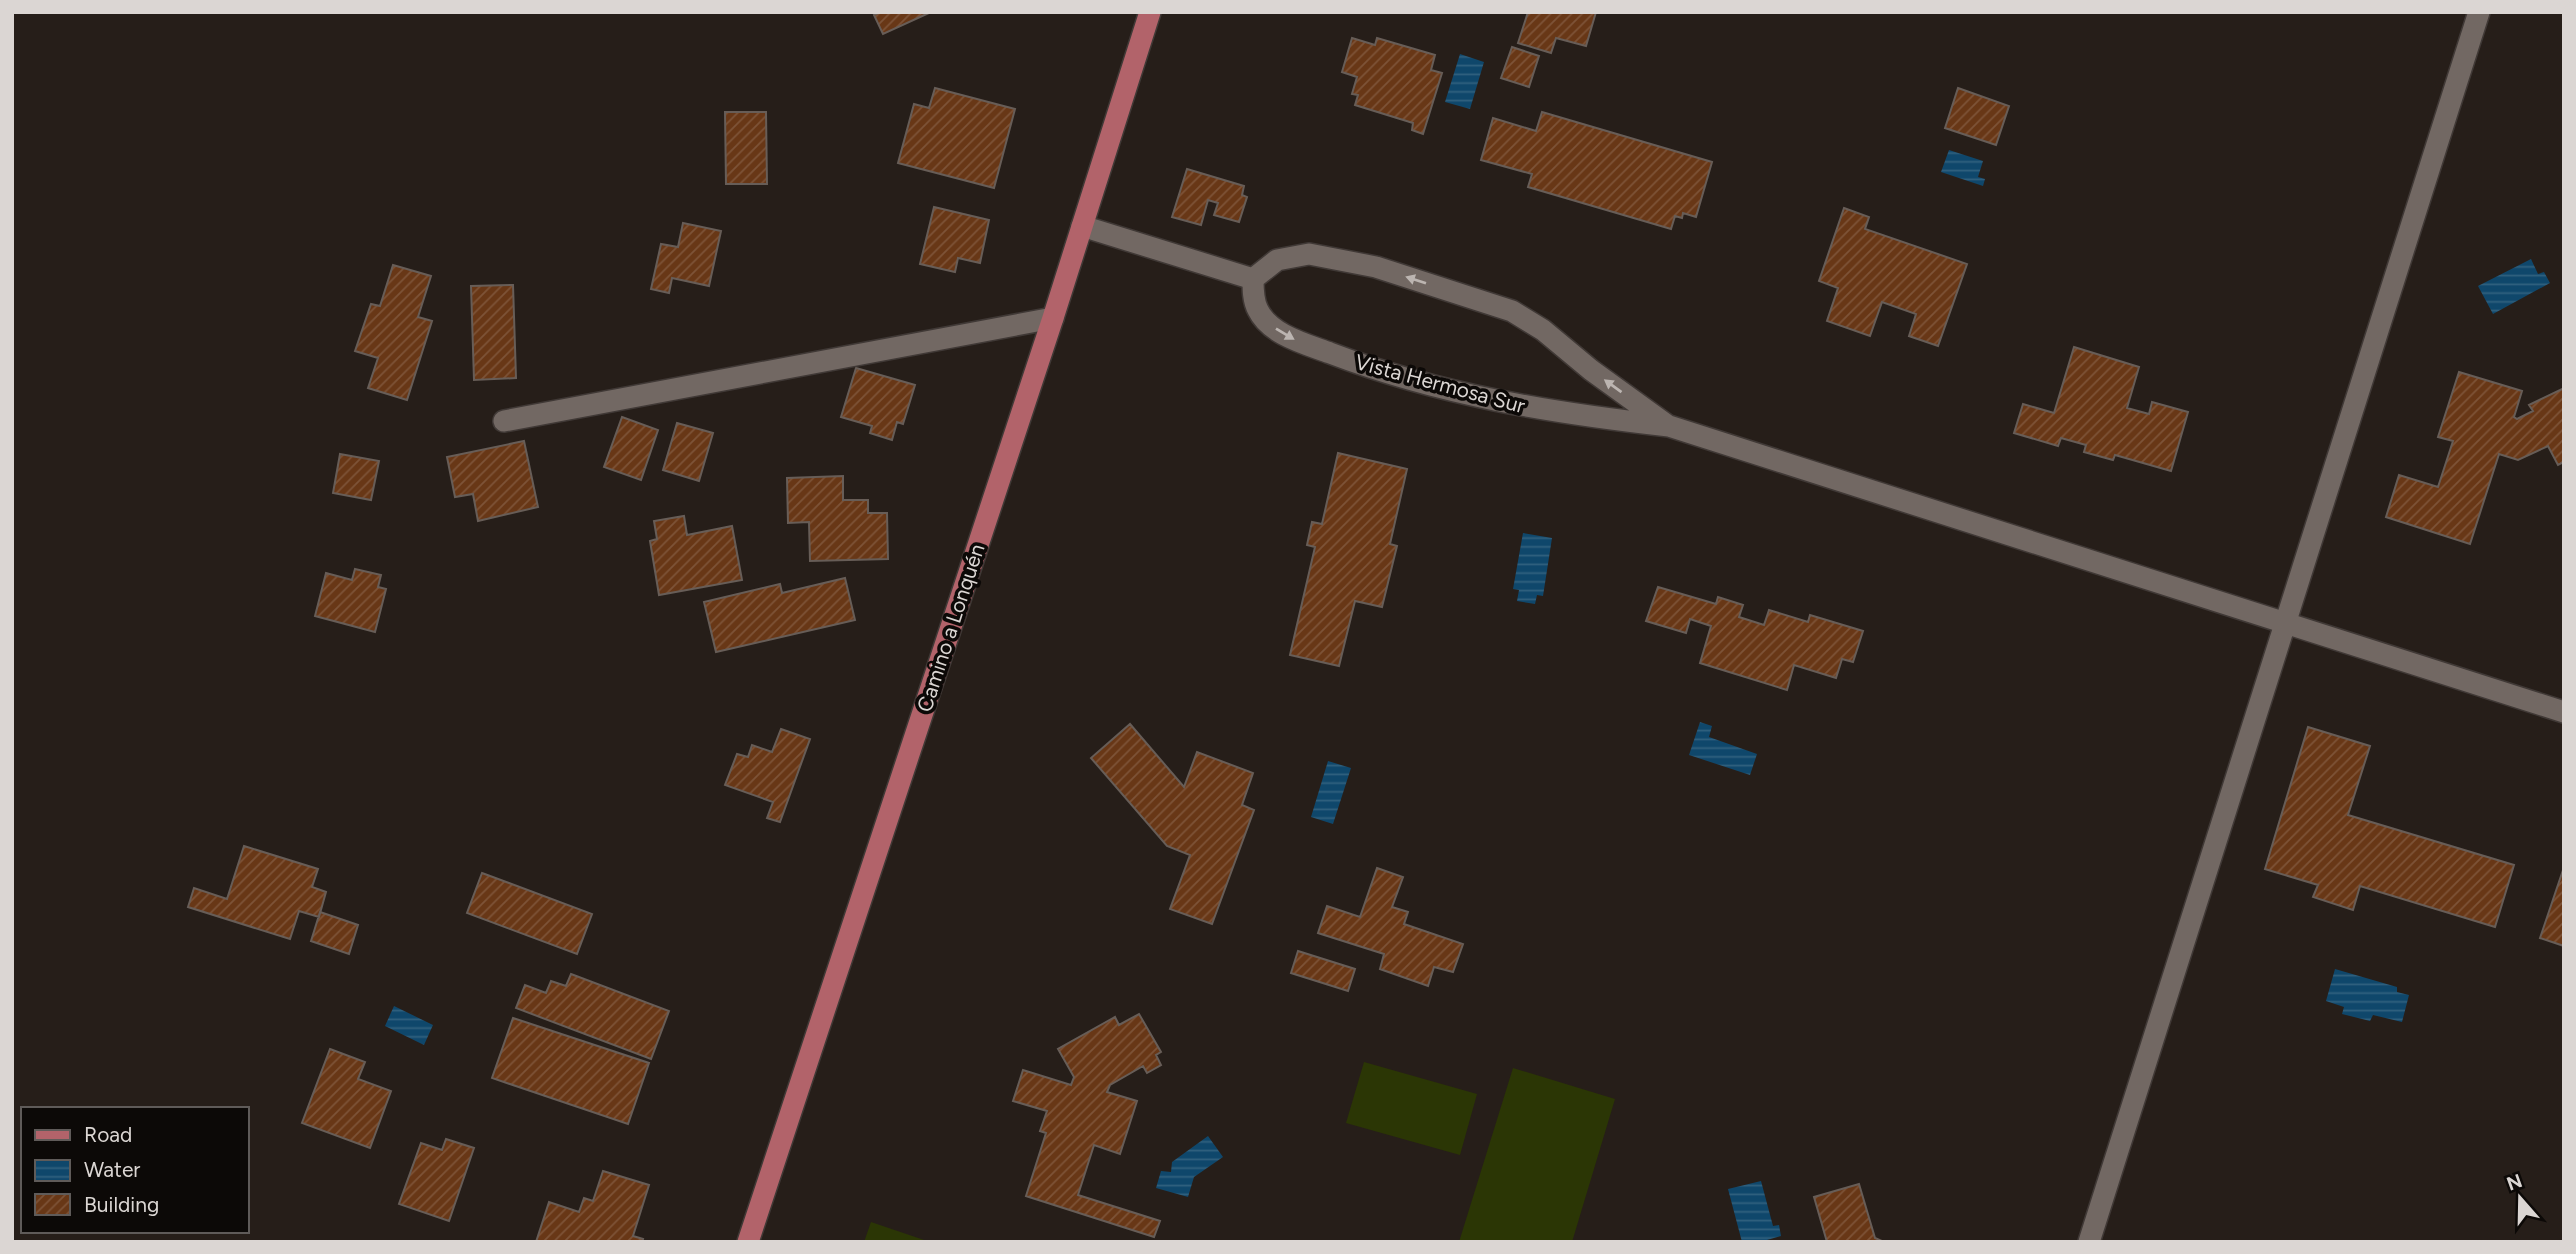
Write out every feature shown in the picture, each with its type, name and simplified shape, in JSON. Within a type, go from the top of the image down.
[{"type":"main road","name":"Camino a Lonquén","points":[[748,1242],[1053,318],[1150,12]]},
{"type":"street","points":[[2089,1242],[2479,12]]},
{"type":"street","points":[[1082,226],[1253,279],[1277,260],[1309,254],[1376,267],[1512,311],[1543,330],[1591,370],[1669,426],[2564,712]]},
{"type":"street","name":"Vista Hermosa Sur","points":[[1253,279],[1258,312],[1271,325],[1288,337],[1366,367],[1500,403],[1567,415],[1669,426]]},
{"type":"street","points":[[504,421],[1053,318]]},
{"type":"green space","points":[[1364,1062],[1477,1094],[1460,1155],[1346,1123]]},
{"type":"green space","points":[[1513,1068],[1615,1099],[1572,1242],[1459,1242]]},
{"type":"green space","points":[[871,1222],[930,1242],[864,1242]]},
{"type":"water","points":[[1460,54],[1484,62],[1470,109],[1445,102]]},
{"type":"water","points":[[1949,150],[1983,161],[1978,177],[1985,179],[1983,186],[1941,172]]},
{"type":"water","points":[[2531,259],[2538,274],[2544,272],[2550,283],[2493,314],[2478,286]]},
{"type":"water","points":[[1523,533],[1552,538],[1543,596],[1537,595],[1535,604],[1517,601],[1519,590],[1513,589]]},
{"type":"water","points":[[1700,722],[1712,726],[1709,737],[1757,754],[1750,775],[1689,755]]},
{"type":"water","points":[[1328,761],[1351,768],[1333,824],[1311,817]]},
{"type":"water","points":[[2335,969],[2397,987],[2397,992],[2409,995],[2402,1022],[2373,1015],[2370,1021],[2342,1014],[2344,1007],[2326,1001]]},
{"type":"water","points":[[394,1006],[433,1025],[424,1045],[385,1026]]},
{"type":"water","points":[[1208,1136],[1223,1157],[1194,1177],[1188,1197],[1156,1188],[1161,1171],[1171,1172],[1172,1162]]},
{"type":"water","points":[[1761,1181],[1773,1226],[1779,1225],[1781,1236],[1760,1242],[1742,1242],[1728,1189]]},
{"type":"building","points":[[880,12],[931,12],[883,34],[874,15]]},
{"type":"building","points":[[1528,12],[1596,12],[1586,46],[1556,38],[1551,53],[1518,43]]},
{"type":"building","points":[[1352,38],[1375,45],[1377,38],[1435,55],[1431,70],[1442,73],[1423,134],[1412,130],[1413,123],[1355,105],[1358,95],[1352,94],[1357,77],[1342,72]]},
{"type":"building","points":[[1512,47],[1539,56],[1529,87],[1501,78]]},
{"type":"building","points":[[935,88],[1015,109],[994,188],[898,163],[914,104],[929,108]]},
{"type":"building","points":[[1958,88],[2009,106],[1996,145],[1945,128]]},
{"type":"building","points":[[725,112],[766,112],[767,184],[726,184]]},
{"type":"building","points":[[1542,112],[1712,162],[1696,217],[1683,213],[1682,218],[1675,216],[1671,229],[1528,187],[1532,174],[1481,160],[1493,118],[1536,131]]},
{"type":"building","points":[[1187,169],[1244,186],[1242,195],[1247,197],[1239,222],[1214,215],[1218,203],[1208,200],[1201,225],[1172,217]]},
{"type":"building","points":[[934,207],[989,220],[980,263],[958,258],[955,272],[920,264]]},
{"type":"building","points":[[1844,208],[1869,217],[1865,229],[1967,264],[1938,346],[1909,336],[1916,314],[1882,302],[1870,336],[1827,321],[1838,288],[1819,281]]},
{"type":"building","points":[[683,223],[721,231],[709,286],[672,278],[669,293],[651,289],[661,244],[678,247]]},
{"type":"building","points":[[393,265],[431,276],[418,317],[432,321],[407,400],[368,388],[378,358],[355,351],[371,304],[380,306]]},
{"type":"building","points":[[513,285],[516,378],[474,380],[471,286]]},
{"type":"building","points":[[2074,347],[2139,367],[2127,408],[2149,414],[2152,402],[2188,412],[2171,471],[2115,455],[2113,460],[2084,452],[2086,445],[2061,438],[2058,446],[2014,433],[2023,404],[2054,413]]},
{"type":"building","points":[[856,368],[915,385],[903,424],[897,422],[892,440],[870,433],[872,426],[841,417]]},
{"type":"building","points":[[2459,372],[2522,391],[2514,417],[2517,419],[2533,411],[2529,405],[2564,388],[2564,462],[2558,465],[2548,446],[2518,460],[2499,454],[2470,544],[2386,517],[2399,475],[2438,487],[2453,441],[2438,437]]},
{"type":"building","points":[[622,417],[658,430],[641,480],[604,467]]},
{"type":"building","points":[[677,423],[713,433],[699,481],[663,470]]},
{"type":"building","points":[[524,441],[538,507],[478,521],[473,494],[455,497],[447,457]]},
{"type":"building","points":[[1338,453],[1407,469],[1390,544],[1397,546],[1382,607],[1355,601],[1339,666],[1290,655],[1315,547],[1307,545],[1312,522],[1322,524]]},
{"type":"building","points":[[340,454],[379,461],[371,500],[333,493]]},
{"type":"building","points":[[843,476],[843,500],[868,500],[868,513],[887,513],[888,559],[810,561],[809,522],[788,523],[787,478]]},
{"type":"building","points":[[684,516],[687,535],[732,526],[742,580],[659,595],[650,541],[657,539],[654,521]]},
{"type":"building","points":[[355,569],[381,575],[378,587],[386,589],[375,632],[315,616],[326,573],[352,580]]},
{"type":"building","points":[[845,578],[855,620],[716,652],[704,602],[780,584],[782,593]]},
{"type":"building","points":[[1658,587],[1716,604],[1718,597],[1743,605],[1739,617],[1764,625],[1769,610],[1808,622],[1810,615],[1863,631],[1853,662],[1842,659],[1836,678],[1794,665],[1787,690],[1700,663],[1711,626],[1690,619],[1686,633],[1646,621]]},
{"type":"building","points":[[1130,724],[1184,787],[1197,752],[1253,773],[1242,805],[1254,810],[1212,924],[1170,909],[1190,855],[1167,846],[1091,758]]},
{"type":"building","points":[[2308,727],[2370,746],[2348,815],[2514,865],[2495,927],[2360,886],[2353,910],[2313,897],[2318,885],[2265,869]]},
{"type":"building","points":[[781,729],[810,739],[780,822],[767,818],[773,802],[725,785],[737,754],[748,757],[752,745],[772,752]]},
{"type":"building","points":[[244,846],[318,869],[312,887],[326,892],[319,917],[299,911],[290,939],[188,907],[194,888],[227,899]]},
{"type":"building","points":[[2564,867],[2564,946],[2540,938]]},
{"type":"building","points":[[1377,868],[1403,877],[1392,907],[1408,912],[1404,924],[1463,944],[1453,972],[1434,967],[1428,986],[1380,969],[1384,954],[1318,933],[1327,906],[1360,917]]},
{"type":"building","points":[[482,873],[592,914],[577,954],[467,913]]},
{"type":"building","points":[[320,912],[358,925],[349,954],[311,941]]},
{"type":"building","points":[[1298,951],[1355,969],[1348,991],[1291,973]]},
{"type":"building","points":[[571,974],[669,1011],[651,1059],[516,1008],[525,985],[546,993],[551,981],[566,986]]},
{"type":"building","points":[[1139,1014],[1161,1052],[1156,1055],[1161,1065],[1147,1073],[1143,1066],[1110,1085],[1107,1092],[1137,1101],[1120,1154],[1094,1145],[1078,1195],[1160,1221],[1154,1237],[1026,1196],[1046,1133],[1040,1131],[1047,1111],[1013,1101],[1023,1070],[1071,1085],[1074,1077],[1058,1049],[1115,1017],[1119,1025]]},
{"type":"building","points":[[513,1018],[649,1063],[628,1124],[492,1078]]},
{"type":"building","points":[[330,1049],[365,1062],[358,1079],[391,1091],[370,1148],[302,1123]]},
{"type":"building","points":[[446,1139],[474,1148],[449,1221],[399,1204],[421,1143],[442,1150]]},
{"type":"building","points":[[603,1171],[649,1185],[633,1236],[643,1239],[642,1242],[536,1242],[549,1202],[579,1212],[584,1198],[593,1201]]},
{"type":"building","points":[[1859,1184],[1875,1238],[1884,1242],[1827,1242],[1814,1197]]}]
